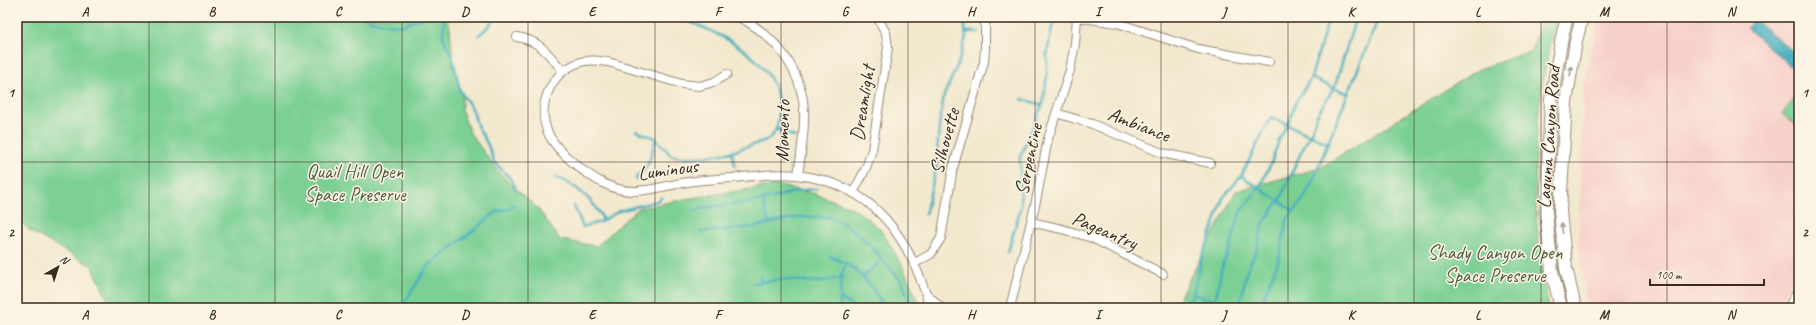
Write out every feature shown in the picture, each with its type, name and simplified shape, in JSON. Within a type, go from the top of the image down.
[{"type":"highway","points":[[1792,308],[1799,296]]},
{"type":"main road","name":"Laguna Canyon Road","points":[[1560,308],[1552,270],[1546,212],[1551,100],[1567,17]]},
{"type":"main road","name":"Laguna Canyon Road","points":[[1575,308],[1566,268],[1560,212],[1566,102],[1576,40],[1582,17]]},
{"type":"street","name":"Momento","points":[[740,17],[768,37],[782,51],[797,78],[804,111],[798,175]]},
{"type":"street","name":"Dreamlight","points":[[853,193],[866,168],[872,150],[888,48],[886,33],[877,17]]},
{"type":"street","name":"Silhouette","points":[[916,263],[931,254],[941,238],[953,168],[984,62],[984,17]]},
{"type":"street","points":[[1077,17],[1117,23],[1198,49],[1269,62]]},
{"type":"street","name":"Serpentine","points":[[1010,308],[1031,222],[1048,139],[1070,70],[1075,44],[1077,17]]},
{"type":"street","points":[[517,37],[530,40],[540,46],[563,71]]},
{"type":"street","name":"Luminous","points":[[727,74],[714,82],[699,86],[682,84],[598,60],[582,62],[563,71],[551,85],[546,99],[544,120],[548,132],[559,150],[592,176],[606,185],[621,190],[641,192],[696,181],[772,174],[798,175],[819,179],[840,186],[874,207],[892,225],[916,263],[930,308]]},
{"type":"street","name":"Ambiance","points":[[1056,113],[1092,124],[1162,153],[1210,163]]},
{"type":"street","name":"Pageantry","points":[[1031,222],[1092,238],[1163,274]]},
{"type":"street","name":"Luminous","points":[[926,292],[941,308]]},
{"type":"shaded area","points":[[1599,17],[1799,17],[1799,269],[1776,308],[1587,308],[1578,239],[1584,84]]},
{"type":"green space","name":"Quail Hill Open Space Preserve","points":[[17,17],[446,17],[450,28],[453,64],[462,95],[462,111],[470,133],[499,173],[539,210],[560,240],[597,246],[637,209],[684,199],[777,185],[816,194],[855,209],[880,229],[901,263],[921,308],[112,308],[92,266],[30,231],[17,217]]},
{"type":"green space","name":"Shady Canyon Open Space Preserve","points":[[1544,17],[1557,17],[1544,74],[1537,132],[1536,161],[1537,221],[1549,308],[1174,308],[1236,191],[1320,168],[1479,69],[1531,51]]},
{"type":"green space","points":[[1797,95],[1799,97],[1799,128],[1782,114]]},
{"type":"water","points":[[1754,19],[1795,53],[1796,52],[1799,54],[1790,66],[1747,28]]},
{"type":"waterway","points":[[364,17],[371,21],[400,26],[424,17]]},
{"type":"waterway","points":[[444,17],[443,37],[453,58],[460,91],[473,110],[477,125],[488,145],[494,162],[509,177],[516,190]]},
{"type":"waterway","points":[[479,35],[489,26],[495,17]]},
{"type":"waterway","points":[[636,131],[655,138],[671,155],[697,157],[728,153],[762,142],[769,139],[777,127],[779,109],[776,91],[768,75],[757,61],[727,39],[677,17]]},
{"type":"waterway","points":[[925,215],[936,168],[939,127],[944,95],[958,64],[966,37],[964,17]]},
{"type":"waterway","points":[[1008,252],[1021,206],[1020,157],[1043,103],[1047,75],[1047,54],[1054,17]]},
{"type":"waterway","points":[[1211,308],[1215,301],[1222,267],[1231,245],[1240,212],[1259,188],[1296,102],[1311,78],[1329,17]]},
{"type":"waterway","points":[[1239,308],[1247,271],[1256,251],[1263,224],[1281,198],[1312,131],[1317,115],[1335,86],[1356,17]]},
{"type":"waterway","points":[[1259,308],[1278,262],[1287,220],[1302,201],[1311,185],[1379,17]]},
{"type":"waterway","points":[[966,32],[979,32]]},
{"type":"waterway","points":[[1311,78],[1348,94]]},
{"type":"waterway","points":[[1022,99],[1042,105]]},
{"type":"waterway","points":[[1185,308],[1194,291],[1202,256],[1223,198],[1241,176],[1271,117],[1329,144]]},
{"type":"waterway","points":[[776,129],[795,137]]},
{"type":"waterway","points":[[636,180],[637,175],[641,173],[648,164],[656,138]]},
{"type":"waterway","points":[[732,153],[735,166]]},
{"type":"waterway","points":[[936,168],[946,169]]},
{"type":"waterway","points":[[1241,176],[1294,211]]},
{"type":"waterway","points":[[555,177],[570,184],[584,194],[595,206],[603,220]]},
{"type":"waterway","points":[[693,211],[710,207],[753,202],[802,190],[816,189]]},
{"type":"waterway","points":[[574,206],[583,227],[600,222],[619,211],[657,201],[662,197]]},
{"type":"waterway","points":[[763,200],[769,225]]},
{"type":"waterway","points":[[401,308],[428,266],[498,211],[511,208],[513,205]]},
{"type":"waterway","points":[[700,232],[753,227],[799,217],[831,217],[853,230],[870,245],[903,283],[912,308]]},
{"type":"waterway","points":[[829,256],[839,260],[862,276],[874,290],[885,308]]},
{"type":"waterway","points":[[863,277],[882,260]]},
{"type":"waterway","points":[[840,308],[841,276],[846,263]]},
{"type":"waterway","points":[[760,276],[761,283]]},
{"type":"waterway","points":[[754,283],[782,279],[815,282],[842,278]]},
{"type":"waterway","points":[[1193,294],[1235,308]]},
{"type":"waterway","points":[[840,298],[854,308]]}]
